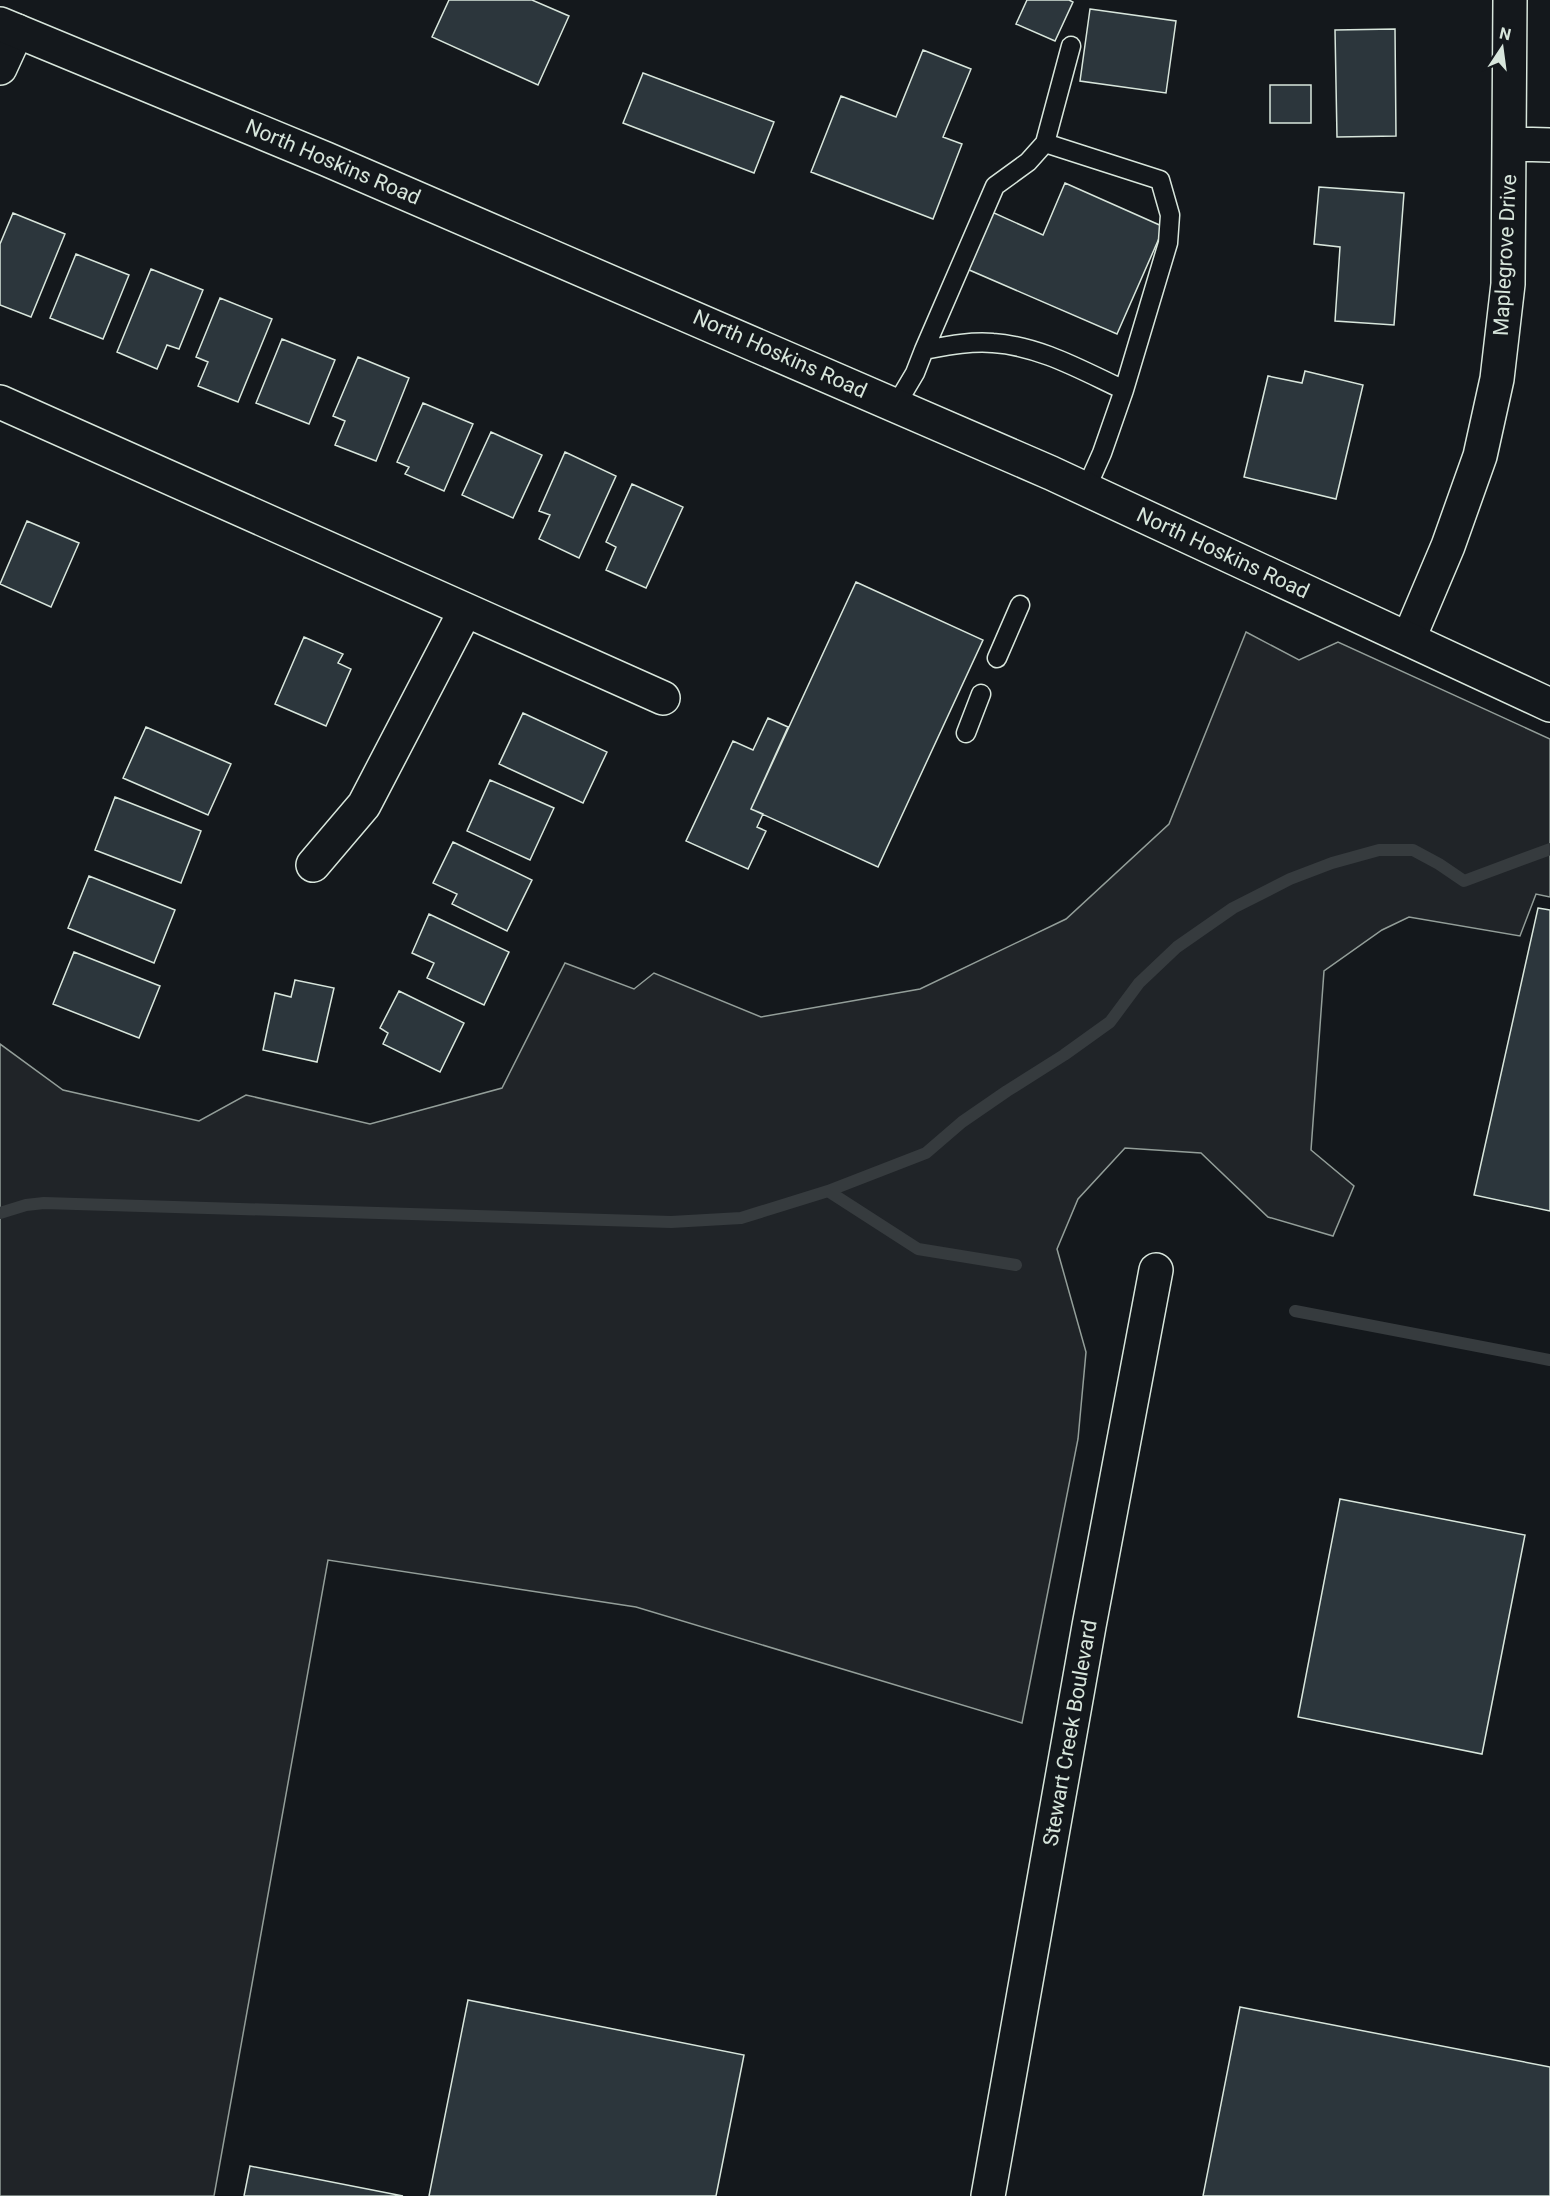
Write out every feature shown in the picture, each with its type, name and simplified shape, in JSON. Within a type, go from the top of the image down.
[{"type":"street","name":"Maplegrove Drive","points":[[1408,638],[1448,546],[1476,467],[1497,379],[1508,284],[1510,0]]},
{"type":"street","points":[[0,68],[9,28]]},
{"type":"street","name":"North Hoskins Road","points":[[9,28],[337,163],[896,405],[1086,489],[1550,705]]},
{"type":"street","points":[[1510,144],[1550,145]]},
{"type":"street","points":[[0,402],[663,698]]},
{"type":"street","points":[[313,865],[364,805],[465,611]]},
{"type":"street","name":"Stewart Creek Boulevard","points":[[988,2196],[1089,1626],[1156,1270]]},
{"type":"lane","points":[[896,405],[915,373],[995,186],[1028,162],[1045,143],[1071,46]]},
{"type":"lane","points":[[1045,143],[1160,180],[1170,215],[1168,243],[1124,390],[1102,453],[1086,489]]},
{"type":"lane","points":[[924,350],[953,345],[994,343],[1047,354],[1124,390]]},
{"type":"lane","points":[[997,658],[1020,605]]},
{"type":"lane","points":[[966,733],[981,694]]},
{"type":"shaded area","points":[[1246,632],[1299,660],[1338,642],[1550,739],[1550,897],[1536,894],[1520,936],[1409,917],[1382,930],[1324,971],[1311,1150],[1354,1186],[1333,1236],[1268,1217],[1201,1153],[1125,1148],[1078,1199],[1057,1249],[1086,1352],[1078,1439],[1022,1723],[636,1607],[328,1560],[214,2196],[0,2196],[0,1044],[63,1090],[199,1121],[246,1095],[370,1124],[502,1088],[565,963],[634,989],[654,973],[761,1017],[920,989],[1066,919],[1169,824]]},
{"type":"building","points":[[449,0],[532,0],[569,16],[538,85],[432,37]]},
{"type":"building","points":[[1027,0],[1069,0],[1073,2],[1055,41],[1016,24]]},
{"type":"building","points":[[1090,9],[1176,21],[1166,93],[1080,81]]},
{"type":"building","points":[[1395,29],[1396,136],[1337,137],[1335,30]]},
{"type":"building","points":[[923,50],[971,69],[943,137],[962,144],[933,219],[811,172],[841,96],[896,117]]},
{"type":"building","points":[[643,73],[774,122],[754,173],[623,123]]},
{"type":"building","points":[[1270,85],[1311,85],[1311,123],[1270,123]]},
{"type":"building","points":[[1065,183],[1164,227],[1117,334],[967,269],[992,212],[1043,235]]},
{"type":"building","points":[[1319,187],[1404,193],[1394,325],[1335,321],[1340,247],[1314,244]]},
{"type":"building","points":[[13,213],[65,234],[31,317],[0,305],[0,244]]},
{"type":"building","points":[[76,254],[129,275],[103,339],[50,318]]},
{"type":"building","points":[[151,269],[203,290],[179,349],[167,345],[157,369],[117,352]]},
{"type":"building","points":[[220,298],[272,319],[238,402],[198,386],[208,362],[196,357]]},
{"type":"building","points":[[282,339],[335,360],[309,424],[256,403]]},
{"type":"building","points":[[358,357],[409,378],[376,461],[335,445],[345,421],[333,416]]},
{"type":"building","points":[[1305,371],[1363,385],[1336,499],[1244,477],[1268,376],[1302,383]]},
{"type":"building","points":[[423,403],[473,424],[444,491],[405,474],[409,467],[397,462]]},
{"type":"building","points":[[491,432],[542,455],[513,518],[462,495]]},
{"type":"building","points":[[565,452],[616,476],[579,558],[539,539],[550,515],[539,511]]},
{"type":"building","points":[[632,484],[683,507],[646,588],[606,570],[616,547],[606,542]]},
{"type":"building","points":[[27,521],[79,543],[51,607],[0,584]]},
{"type":"building","points":[[856,582],[983,640],[878,867],[751,809]]},
{"type":"building","points":[[304,637],[343,654],[338,663],[351,669],[326,726],[275,704]]},
{"type":"building","points":[[523,713],[607,752],[583,803],[499,764]]},
{"type":"building","points":[[768,718],[788,727],[751,809],[763,814],[757,827],[766,831],[748,869],[686,841],[733,741],[753,750]]},
{"type":"building","points":[[146,727],[231,764],[208,815],[123,778]]},
{"type":"building","points":[[490,780],[554,808],[530,860],[467,831]]},
{"type":"building","points":[[115,797],[201,831],[181,883],[95,850]]},
{"type":"building","points":[[453,842],[532,880],[507,931],[452,904],[457,894],[433,883]]},
{"type":"building","points":[[89,876],[175,910],[154,963],[68,928]]},
{"type":"building","points":[[1538,908],[1550,910],[1550,1211],[1474,1195]]},
{"type":"building","points":[[429,914],[509,952],[484,1005],[427,978],[434,963],[412,953]]},
{"type":"building","points":[[74,952],[160,986],[139,1038],[53,1004]]},
{"type":"building","points":[[295,980],[334,988],[317,1062],[263,1050],[275,993],[291,997]]},
{"type":"building","points":[[399,991],[464,1023],[440,1072],[383,1044],[388,1033],[380,1028]]},
{"type":"building","points":[[1340,1499],[1525,1535],[1482,1754],[1298,1717]]},
{"type":"building","points":[[468,2000],[744,2055],[716,2196],[429,2196]]},
{"type":"building","points":[[1240,2007],[1550,2067],[1550,2196],[1203,2196]]},
{"type":"building","points":[[250,2166],[403,2196],[244,2196]]},
{"type":"waterway","points":[[0,1213],[26,1205],[44,1203],[671,1222],[741,1218],[828,1191],[926,1153],[962,1122],[1110,1022],[1139,983],[1177,947],[1233,908],[1290,879],[1332,863],[1379,850],[1413,850],[1464,881],[1550,849]]},
{"type":"waterway","points":[[828,1191],[918,1249],[1016,1265]]},
{"type":"waterway","points":[[1295,1311],[1550,1360]]}]
